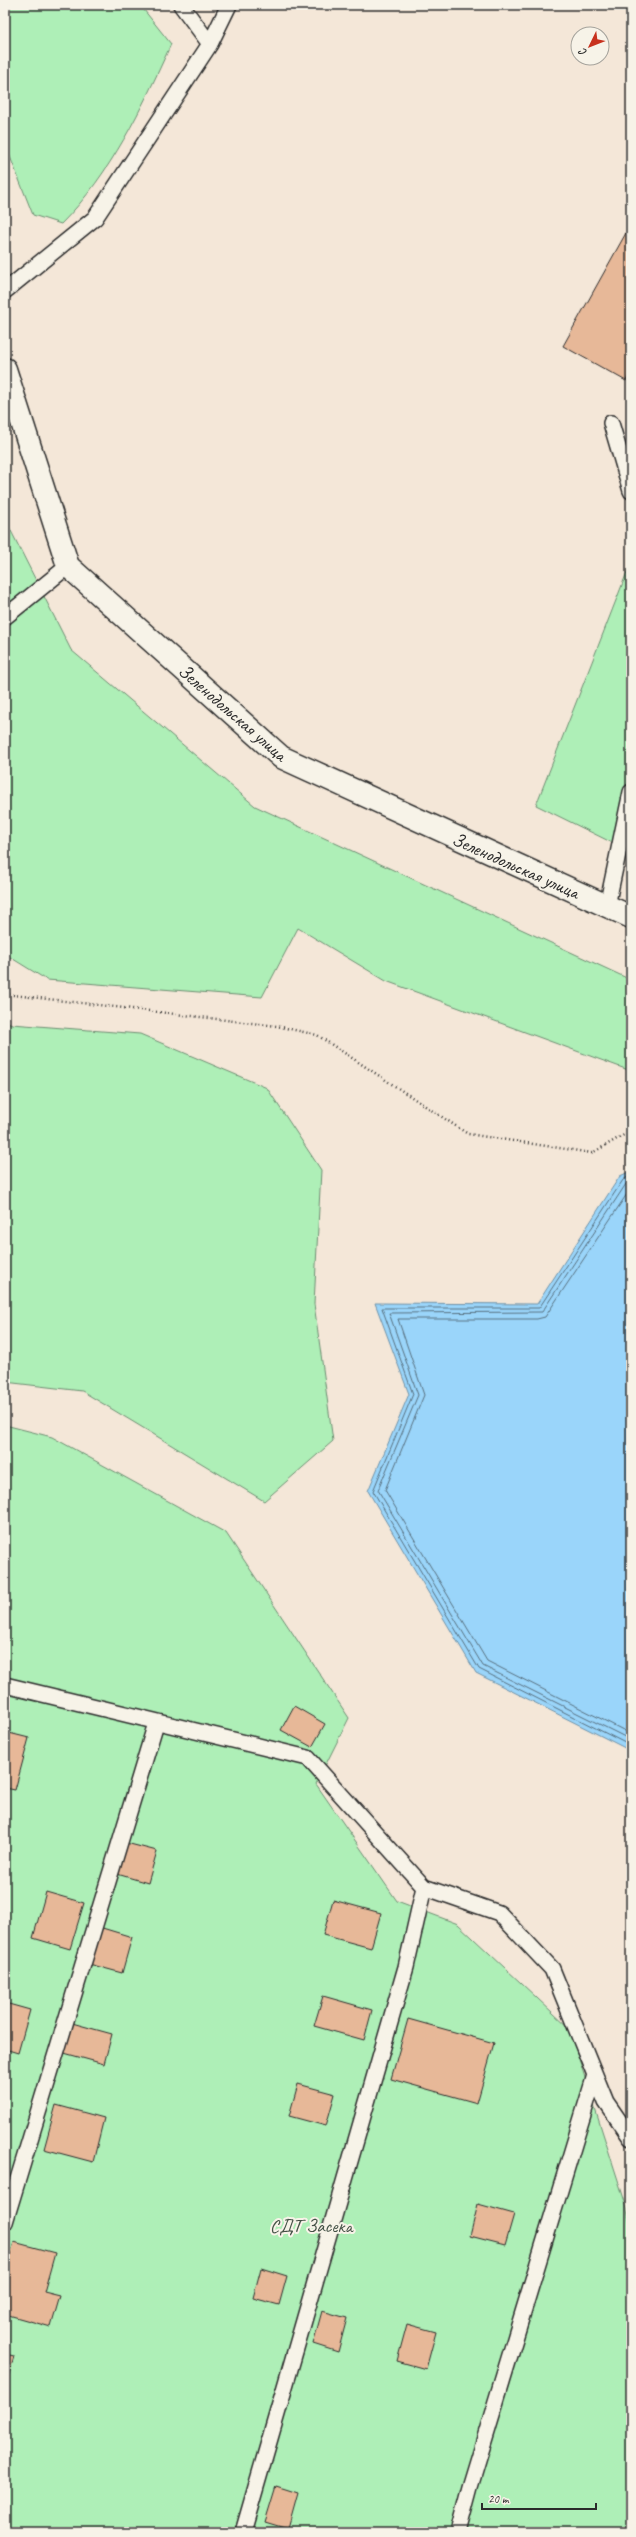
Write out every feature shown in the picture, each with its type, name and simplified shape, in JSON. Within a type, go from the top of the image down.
[{"type":"street","points":[[5,369],[68,566]]},
{"type":"street","name":"Зеленодольская улица","points":[[68,566],[281,758],[631,917]]},
{"type":"lane","points":[[181,5],[210,44]]},
{"type":"lane","points":[[5,291],[95,218],[210,44],[229,5]]},
{"type":"lane","points":[[611,423],[631,491]]},
{"type":"lane","points":[[5,617],[68,566]]},
{"type":"lane","points":[[607,906],[631,792]]},
{"type":"lane","points":[[5,1685],[156,1723],[308,1758],[424,1887],[499,1913],[552,1969],[606,2102],[631,2138]]},
{"type":"lane","points":[[5,2222],[156,1723]]},
{"type":"lane","points":[[243,2532],[406,1967],[424,1887]]},
{"type":"lane","points":[[458,2532],[470,2487],[595,2074]]},
{"type":"path","points":[[5,994],[277,1026],[317,1035],[468,1134],[592,1153],[631,1131]]},
{"type":"green space","points":[[5,5],[140,5],[171,44],[137,116],[110,162],[79,205],[61,224],[33,215],[5,144]]},
{"type":"green space","points":[[5,519],[71,650],[255,806],[631,980],[631,1071],[386,981],[298,928],[262,997],[47,980],[5,954]]},
{"type":"green space","points":[[631,562],[631,852],[536,805]]},
{"type":"green space","points":[[5,1021],[12,1024],[140,1034],[267,1088],[321,1170],[314,1304],[333,1441],[264,1501],[82,1391],[5,1382]]},
{"type":"green space","name":"СДТ Засека","points":[[5,1425],[52,1437],[226,1533],[349,1718],[316,1784],[397,1901],[458,1924],[569,2028],[626,2205],[631,2231],[631,2532],[5,2532]]},
{"type":"water","points":[[631,1171],[631,1751],[476,1673],[368,1491],[409,1394],[375,1303],[537,1304],[620,1176]]},
{"type":"building","points":[[631,224],[631,371],[626,381],[563,346]]},
{"type":"building","points":[[294,1706],[325,1724],[312,1747],[281,1730]]},
{"type":"building","points":[[5,1732],[29,1738],[15,1790],[5,1788]]},
{"type":"building","points":[[126,1843],[157,1851],[148,1883],[117,1874]]},
{"type":"building","points":[[46,1892],[84,1903],[70,1949],[33,1938]]},
{"type":"building","points":[[333,1900],[381,1913],[371,1948],[323,1935]]},
{"type":"building","points":[[99,1927],[132,1937],[122,1973],[89,1964]]},
{"type":"building","points":[[323,1996],[372,2010],[364,2040],[314,2026]]},
{"type":"building","points":[[5,2003],[30,2010],[18,2053],[5,2049]]},
{"type":"building","points":[[408,2019],[494,2043],[477,2103],[391,2079]]},
{"type":"building","points":[[72,2023],[112,2034],[104,2064],[64,2053]]},
{"type":"building","points":[[298,2084],[335,2094],[326,2126],[289,2116]]},
{"type":"building","points":[[56,2105],[104,2118],[93,2162],[44,2149]]},
{"type":"building","points":[[478,2204],[514,2214],[505,2245],[470,2236]]},
{"type":"building","points":[[14,2242],[55,2253],[44,2292],[60,2296],[51,2327],[5,2314],[5,2274]]},
{"type":"building","points":[[261,2268],[287,2276],[279,2305],[253,2298]]},
{"type":"building","points":[[322,2311],[347,2318],[338,2352],[313,2344]]},
{"type":"building","points":[[407,2324],[436,2332],[426,2369],[397,2361]]},
{"type":"building","points":[[5,2354],[14,2356],[5,2388]]},
{"type":"building","points":[[276,2486],[298,2493],[288,2529],[265,2522]]}]
